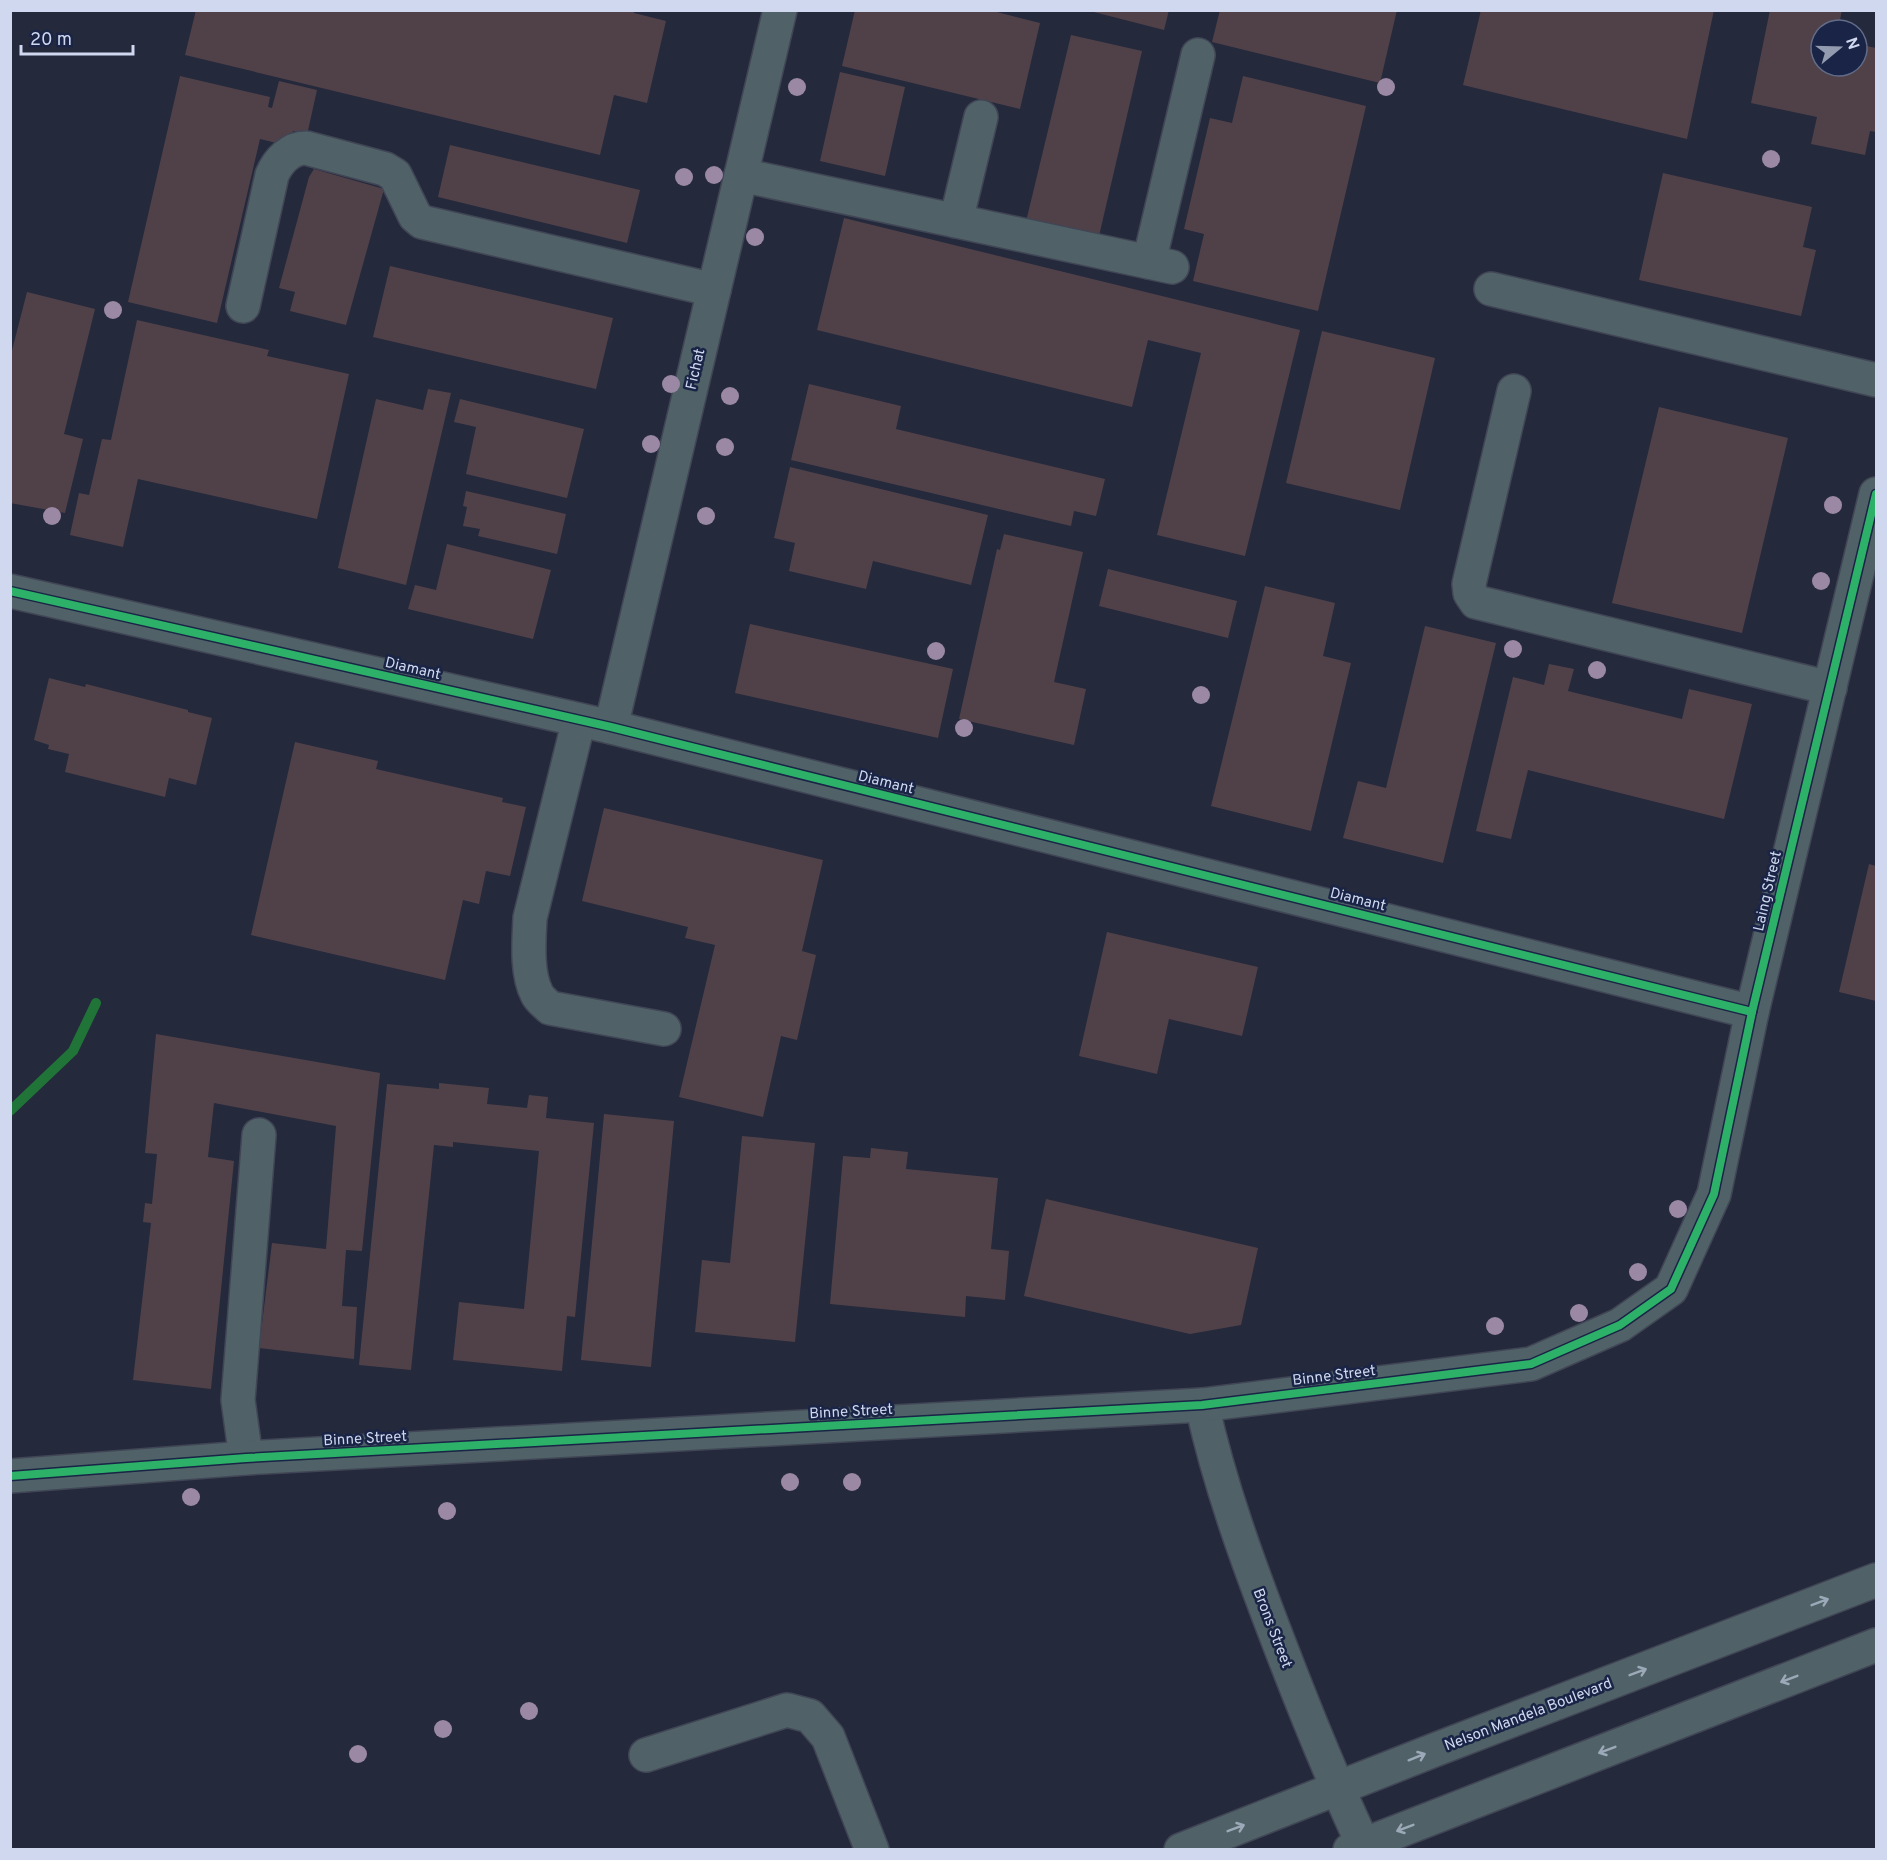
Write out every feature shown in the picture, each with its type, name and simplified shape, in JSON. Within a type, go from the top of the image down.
[{"type":"street","name":"Fichat","points":[[611,727],[780,10]]},
{"type":"street","points":[[741,175],[1161,265],[1198,55]]},
{"type":"street","points":[[956,221],[981,117]]},
{"type":"street","points":[[243,306],[272,175],[284,157],[298,148],[306,148],[391,172],[415,216],[422,222],[714,290]]},
{"type":"street","points":[[1491,289],[1876,380]]},
{"type":"street","points":[[1514,391],[1469,584],[1470,593],[1476,602],[1830,688]]},
{"type":"street","name":"Laing Street","points":[[1671,1288],[1714,1194],[1752,1012],[1830,688],[1872,531],[1876,494]]},
{"type":"street","name":"Diamant","points":[[10,591],[611,727],[1752,1012]]},
{"type":"street","points":[[579,720],[530,918],[530,970],[537,995],[550,1008],[664,1029]]},
{"type":"street","points":[[246,1458],[238,1400],[259,1135]]},
{"type":"street","name":"Binne Street","points":[[10,1476],[246,1458],[1202,1405],[1531,1364],[1620,1325],[1671,1288]]},
{"type":"street","name":"Brons Street","points":[[1202,1405],[1211,1448],[1243,1551],[1337,1789],[1356,1847]]},
{"type":"street","name":"Nelson Mandela Boulevard","points":[[1181,1850],[1876,1580]]},
{"type":"street","points":[[1356,1847],[1876,1645]]},
{"type":"street","points":[[646,1755],[787,1710],[810,1716],[828,1737],[872,1850]]},
{"type":"building","points":[[196,10],[634,10],[634,13],[666,21],[647,103],[614,95],[600,155],[185,55]]},
{"type":"building","points":[[855,10],[989,10],[1040,23],[1020,109],[842,66]]},
{"type":"building","points":[[1086,10],[1169,10],[1164,30]]},
{"type":"building","points":[[1220,10],[1397,10],[1380,83],[1212,42]]},
{"type":"building","points":[[1481,10],[1714,10],[1687,139],[1463,85]]},
{"type":"building","points":[[1770,10],[1842,10],[1840,18],[1809,18],[1809,78],[1869,78],[1869,47],[1876,48],[1876,132],[1870,131],[1865,155],[1811,144],[1817,117],[1751,103]]},
{"type":"building","points":[[1071,35],[1142,51],[1096,249],[1023,234]]},
{"type":"building","points":[[840,72],[905,87],[885,176],[820,161]]},
{"type":"building","points":[[180,76],[270,97],[268,107],[272,108],[279,81],[317,90],[307,135],[293,131],[289,146],[260,139],[217,323],[128,302]]},
{"type":"building","points":[[1243,76],[1366,106],[1318,311],[1193,281],[1204,234],[1184,229],[1210,118],[1232,123]]},
{"type":"building","points":[[450,145],[640,190],[627,243],[438,197]]},
{"type":"building","points":[[314,169],[384,189],[346,325],[290,311],[295,292],[279,288],[309,177]]},
{"type":"building","points":[[1663,173],[1812,207],[1803,247],[1816,250],[1801,316],[1639,280]]},
{"type":"building","points":[[844,218],[1300,330],[1245,556],[1157,535],[1201,353],[1148,340],[1132,407],[817,330]]},
{"type":"building","points":[[390,266],[613,318],[596,389],[373,337]]},
{"type":"building","points":[[27,292],[95,309],[64,434],[83,439],[65,513],[10,503],[10,358]]},
{"type":"building","points":[[137,320],[269,350],[267,356],[349,374],[317,519],[138,479],[123,547],[70,535],[79,493],[89,495],[102,439],[111,440]]},
{"type":"building","points":[[1322,331],[1435,358],[1400,510],[1286,483]]},
{"type":"building","points":[[809,384],[901,406],[896,429],[1105,479],[1096,516],[1074,511],[1071,526],[791,460]]},
{"type":"building","points":[[428,389],[451,393],[406,585],[338,568],[376,399],[423,410]]},
{"type":"building","points":[[460,399],[584,429],[567,498],[466,474],[476,427],[454,422]]},
{"type":"building","points":[[1659,407],[1788,438],[1742,633],[1612,603]]},
{"type":"building","points":[[790,467],[988,515],[971,585],[873,561],[866,589],[789,571],[795,543],[774,538]]},
{"type":"building","points":[[466,491],[566,514],[557,554],[478,536],[480,529],[463,526],[467,507],[463,506]]},
{"type":"building","points":[[1004,534],[1083,552],[1054,682],[1086,689],[1074,745],[959,719],[997,549],[1000,550]]},
{"type":"building","points":[[447,544],[551,570],[533,639],[408,609],[415,585],[436,590]]},
{"type":"building","points":[[1108,569],[1237,601],[1228,638],[1099,606]]},
{"type":"building","points":[[1265,586],[1335,603],[1323,656],[1351,663],[1311,831],[1211,806]]},
{"type":"building","points":[[750,624],[953,669],[938,738],[735,693]]},
{"type":"building","points":[[1425,626],[1496,643],[1443,863],[1343,838],[1358,781],[1386,788]]},
{"type":"building","points":[[1549,664],[1574,669],[1568,691],[1682,719],[1689,689],[1752,704],[1724,819],[1528,770],[1511,839],[1476,831],[1513,677],[1544,685]]},
{"type":"building","points":[[49,678],[85,687],[86,684],[212,718],[196,785],[169,778],[165,797],[65,772],[69,754],[48,749],[49,745],[34,740]]},
{"type":"building","points":[[295,742],[378,761],[376,769],[503,798],[502,802],[526,807],[510,876],[486,871],[479,904],[463,900],[445,980],[251,935]]},
{"type":"building","points":[[604,808],[823,860],[802,951],[816,955],[797,1040],[781,1036],[763,1117],[679,1097],[715,945],[685,938],[688,927],[582,901]]},
{"type":"building","points":[[1869,864],[1876,866],[1876,1001],[1839,992]]},
{"type":"building","points":[[1107,932],[1258,967],[1242,1036],[1169,1019],[1157,1074],[1079,1056]]},
{"type":"building","points":[[156,1034],[380,1073],[362,1251],[346,1250],[342,1306],[357,1307],[354,1359],[259,1348],[272,1243],[326,1249],[336,1126],[214,1103],[208,1157],[234,1161],[211,1389],[133,1380],[151,1223],[143,1222],[145,1203],[152,1204],[157,1154],[145,1153]]},
{"type":"building","points":[[439,1083],[489,1088],[487,1104],[527,1108],[529,1095],[548,1097],[546,1118],[594,1123],[575,1317],[567,1316],[562,1371],[453,1360],[459,1302],[524,1309],[539,1151],[453,1142],[453,1147],[434,1145],[411,1370],[359,1365],[387,1084],[439,1089]]},
{"type":"building","points":[[604,1114],[674,1121],[651,1367],[581,1360]]},
{"type":"building","points":[[742,1136],[815,1143],[795,1342],[695,1332],[702,1260],[730,1263]]},
{"type":"building","points":[[871,1148],[908,1152],[906,1169],[998,1178],[991,1249],[1009,1251],[1005,1300],[966,1296],[965,1317],[830,1304],[843,1156],[870,1158]]},
{"type":"building","points":[[1046,1199],[1258,1248],[1241,1325],[1190,1334],[1024,1296]]},
{"type":"waterway","points":[[10,1111],[73,1051],[96,1003]]},
{"type":"cycle path","points":[[10,1476],[246,1458],[1202,1405],[1531,1364],[1620,1325],[1671,1289],[1714,1194],[1752,1012],[1876,494]]},
{"type":"cycle path","points":[[10,591],[611,727],[1752,1012]]}]
